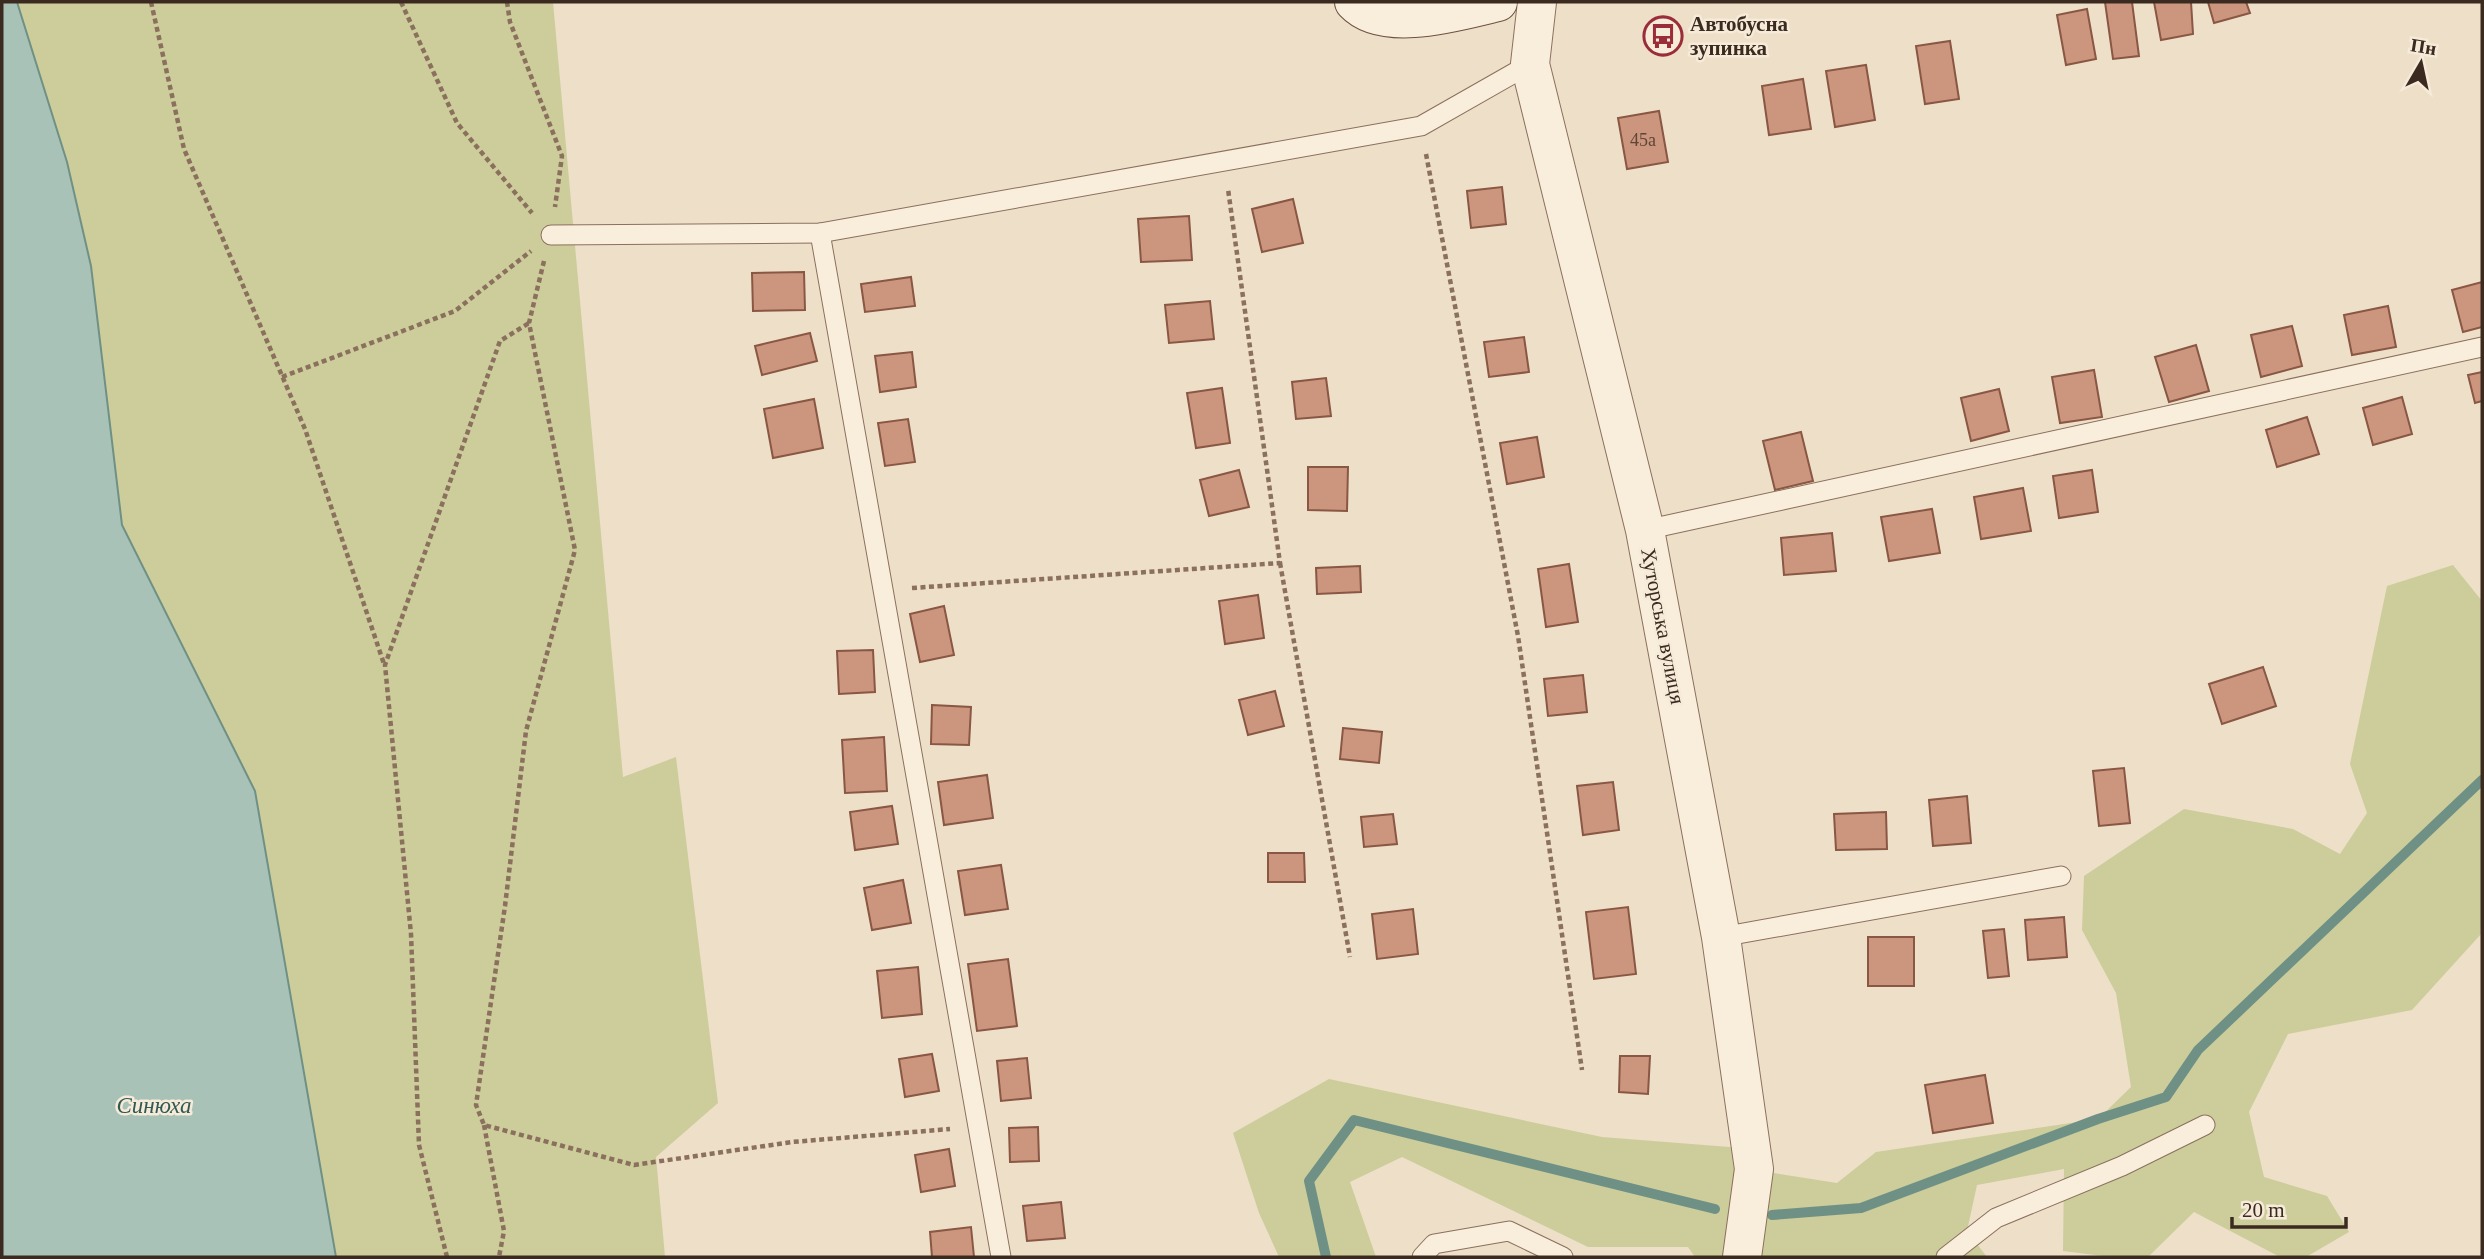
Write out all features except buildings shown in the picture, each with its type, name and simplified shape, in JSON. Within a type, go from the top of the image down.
[{"type":"street","points":[[1354,2],[1364,13],[1408,19],[1498,2]]},
{"type":"street","name":"Хуторська вулиця","points":[[1537,2],[1531,64],[1645,530],[1721,937],[1754,1170],[1742,1257]]},
{"type":"lane","points":[[551,235],[820,233],[1421,126],[1531,64]]},
{"type":"lane","points":[[820,233],[1001,1257]]},
{"type":"lane","points":[[1645,530],[2482,347]]},
{"type":"lane","points":[[1721,937],[2061,876]]},
{"type":"lane","points":[[1946,1257],[1996,1218],[2122,1166],[2205,1125]]},
{"type":"lane","points":[[1422,1257],[1434,1244],[1508,1231],[1563,1257]]},
{"type":"path","points":[[151,2],[184,149],[304,429],[385,665],[411,934],[419,1145],[447,1257]]},
{"type":"path","points":[[401,2],[457,123],[551,235]]},
{"type":"path","points":[[499,1257],[504,1231],[484,1125],[476,1105],[505,906],[526,731],[575,550],[528,323],[551,235],[562,156],[510,22],[507,2]]},
{"type":"path","points":[[1421,126],[1518,636],[1582,1070]]},
{"type":"path","points":[[1224,160],[1280,564],[1350,957]]},
{"type":"path","points":[[282,377],[454,311],[551,235]]},
{"type":"path","points":[[385,665],[500,341],[528,323]]},
{"type":"path","points":[[883,590],[1280,564]]},
{"type":"path","points":[[484,1125],[634,1165],[792,1142],[977,1127]]},
{"type":"green space","points":[[17,2],[553,2],[623,777],[676,757],[718,1103],[656,1157],[665,1257],[336,1257],[255,791],[122,525],[91,266],[67,162]]},
{"type":"green space","points":[[2453,565],[2482,601],[2482,933],[2412,1010],[2288,1034],[2249,1112],[2264,1177],[2327,1196],[2349,1232],[2306,1257],[2280,1257],[2194,1212],[2148,1257],[2111,1257],[2063,1251],[2064,1169],[1977,1185],[1967,1231],[1987,1257],[1695,1257],[1688,1247],[1588,1247],[1402,1157],[1350,1182],[1376,1257],[1279,1257],[1259,1213],[1233,1133],[1329,1079],[1602,1137],[1755,1149],[1754,1170],[1837,1183],[1876,1152],[2098,1119],[2131,1087],[2116,993],[2082,930],[2084,876],[2184,809],[2293,829],[2340,854],[2367,813],[2350,764],[2387,586]]},
{"type":"water","name":"Синюха","points":[[2,2],[17,2],[67,162],[91,266],[122,525],[255,791],[336,1257],[2,1257]]},
{"type":"waterway","points":[[1772,1215],[1861,1208],[2098,1119],[2166,1097],[2198,1050],[2482,780]]},
{"type":"waterway","points":[[1326,1257],[1309,1181],[1354,1120],[1715,1209]]},
{"type":"place","name":"Автобусна зупинка","points":[[1663,36]]}]
